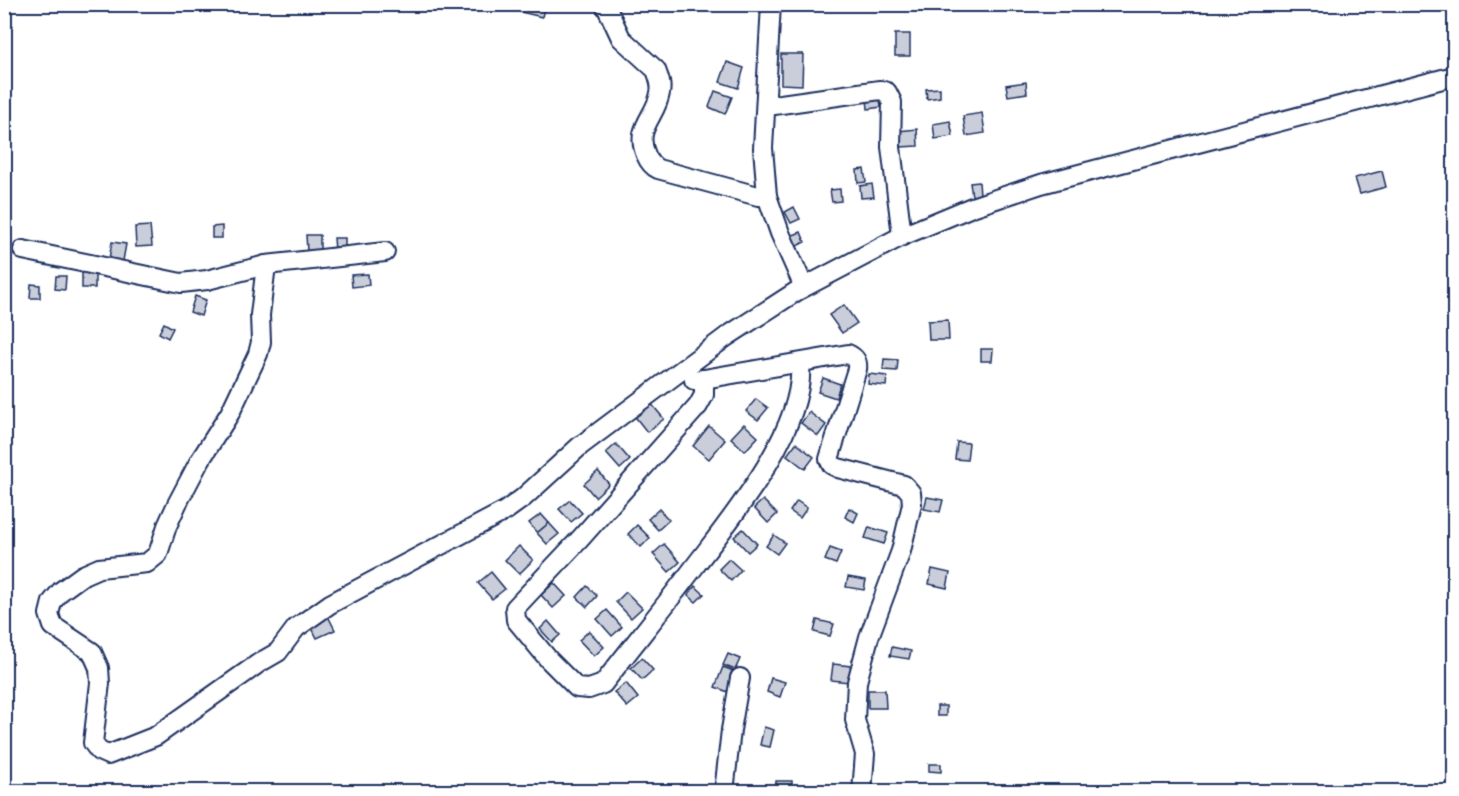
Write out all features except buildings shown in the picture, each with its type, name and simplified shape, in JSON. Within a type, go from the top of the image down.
[{"type":"street","points":[[605,4],[611,21],[621,38],[656,70],[659,76],[661,88],[659,98],[643,133],[643,145],[650,163],[658,169],[758,196],[767,196]]},
{"type":"street","points":[[771,4],[763,148],[767,196],[804,287]]},
{"type":"street","points":[[266,265],[260,315],[261,342],[258,354],[230,413],[205,452],[177,504],[158,554],[147,563],[99,568],[83,574],[61,591],[50,608],[49,614],[53,626],[92,652],[96,660],[100,683],[93,743],[103,754],[113,754],[156,736],[278,652],[296,628],[330,604],[506,511],[573,452],[726,337],[804,287],[902,236],[972,207],[1033,187],[1455,76]]},
{"type":"street","points":[[767,106],[880,90],[887,92],[892,102],[891,147],[902,236]]},
{"type":"street","points":[[23,250],[181,283],[207,280],[266,265],[385,252]]},
{"type":"street","points":[[675,375],[687,380],[704,380],[848,354],[854,357],[857,363],[830,462],[838,468],[904,485],[913,500],[901,551],[879,609],[857,682],[855,720],[865,754],[862,792]]},
{"type":"street","points":[[704,380],[704,395],[698,406],[515,609],[516,620],[549,660],[577,688],[589,689],[603,684],[747,495],[788,421],[799,384],[800,363]]},
{"type":"street","points":[[724,792],[740,678]]}]
